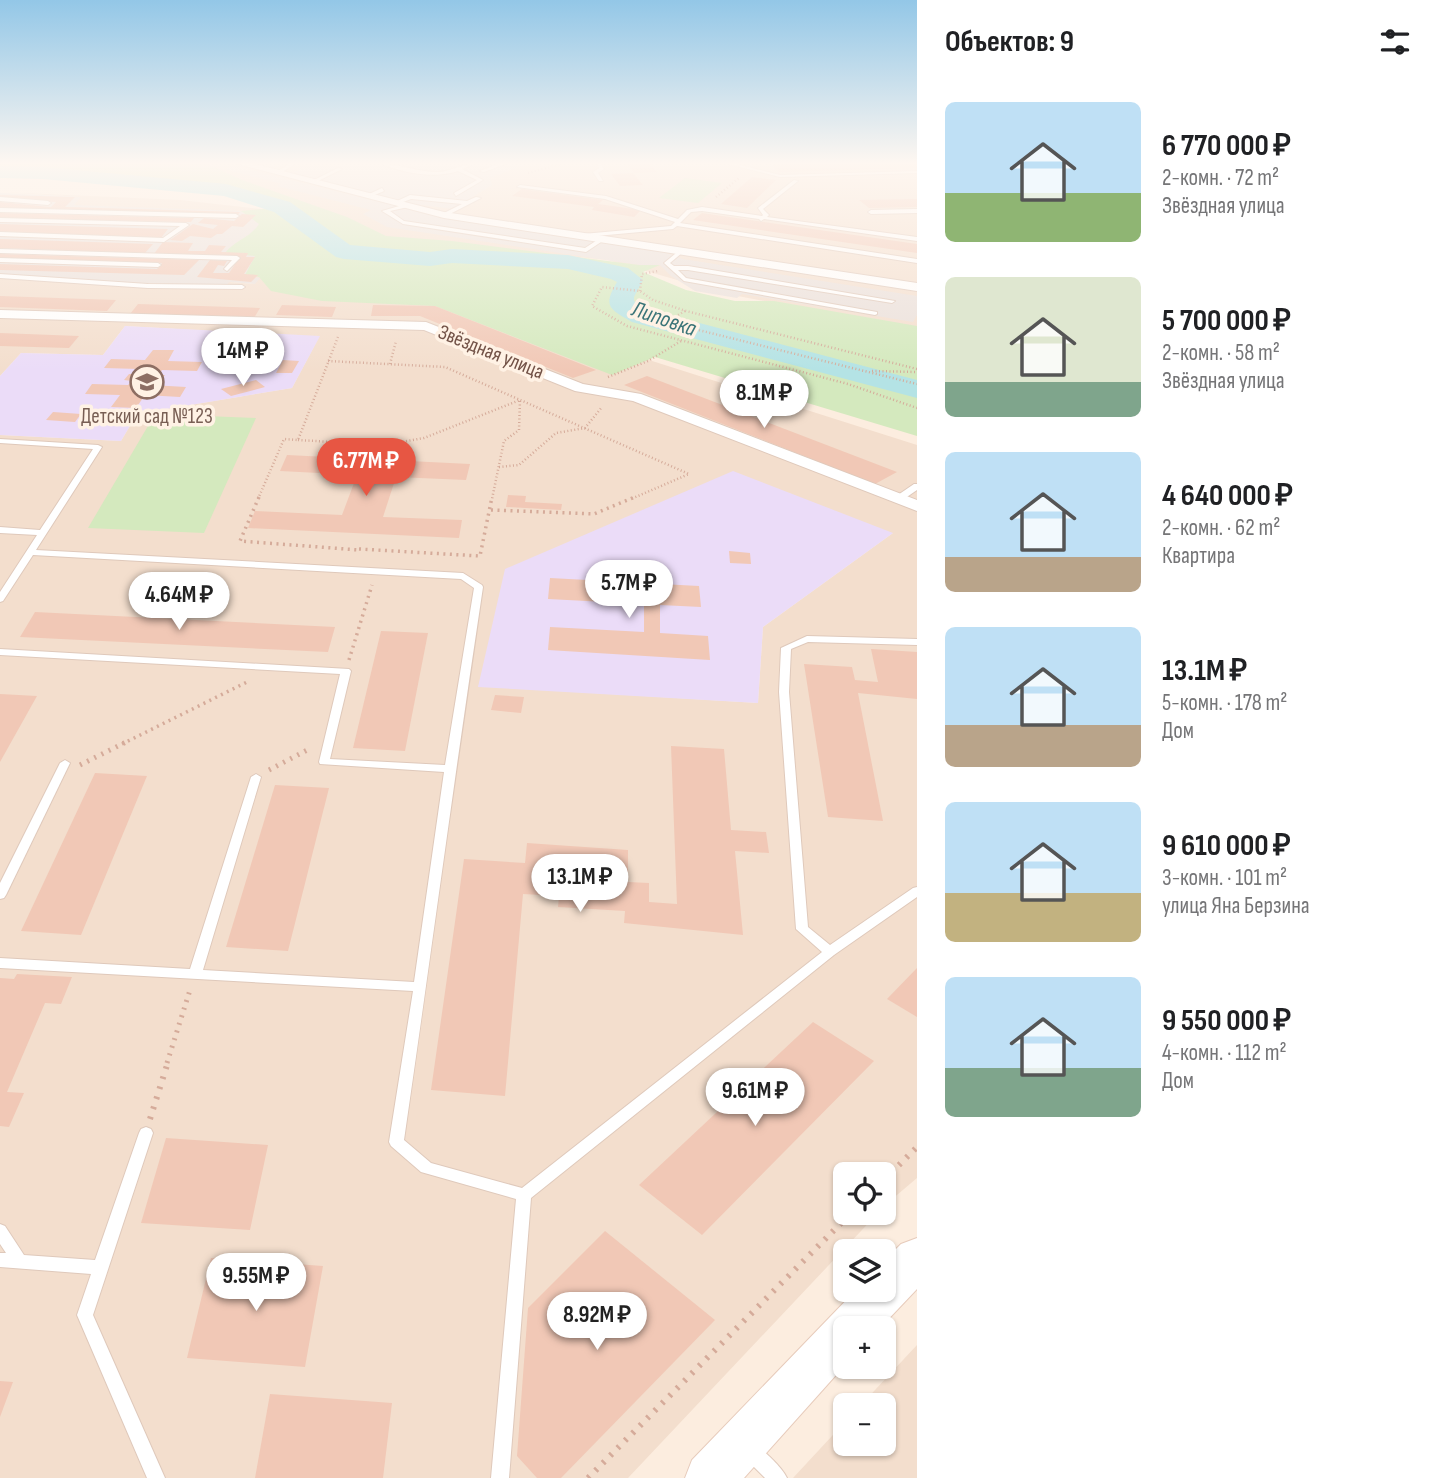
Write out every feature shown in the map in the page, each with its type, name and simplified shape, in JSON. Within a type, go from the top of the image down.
[{"type":"main road","points":[[861,1316],[917,1258]]},
{"type":"main road","points":[[726,1461],[833,1345]]},
{"type":"street","points":[[571,233],[917,287]]},
{"type":"street","name":"Звёздная улица","points":[[0,314],[426,326],[580,388],[636,397],[917,506]]},
{"type":"lane","points":[[148,255],[174,233]]},
{"type":"lane","points":[[475,233],[586,250],[604,238]]},
{"type":"lane","points":[[585,235],[607,233]]},
{"type":"lane","points":[[740,233],[917,261]]},
{"type":"lane","points":[[870,233],[917,239]]},
{"type":"lane","points":[[0,234],[164,240]]},
{"type":"lane","points":[[0,250],[237,258],[228,270]]},
{"type":"lane","points":[[681,251],[667,263],[684,279],[875,313]]},
{"type":"lane","points":[[0,260],[158,265]]},
{"type":"lane","points":[[673,268],[688,268],[892,301]]},
{"type":"lane","points":[[797,285],[810,271]]},
{"type":"lane","points":[[0,276],[148,286],[242,286]]},
{"type":"lane","points":[[0,441],[98,447],[0,599]]},
{"type":"lane","points":[[898,499],[916,487]]},
{"type":"lane","points":[[0,530],[42,533]]},
{"type":"lane","points":[[30,552],[463,576],[479,587],[396,1142],[426,1168],[524,1195]]},
{"type":"lane","points":[[830,952],[802,929],[784,692],[786,648],[807,639],[917,642]]},
{"type":"lane","points":[[0,652],[346,671],[324,762],[450,769]]},
{"type":"lane","points":[[0,895],[65,763]]},
{"type":"lane","points":[[195,974],[256,777]]},
{"type":"lane","points":[[500,1478],[524,1195],[830,952],[917,891]]},
{"type":"lane","points":[[0,963],[420,987]]},
{"type":"lane","points":[[146,1133],[85,1315],[156,1478]]},
{"type":"lane","points":[[0,1231],[20,1262]]},
{"type":"lane","points":[[0,1260],[101,1268]]},
{"type":"lane","points":[[726,1461],[778,1478]]},
{"type":"path","points":[[640,292],[642,274],[673,268]]},
{"type":"path","points":[[917,371],[686,311],[653,300],[640,292],[602,287],[592,306],[627,326],[848,384],[917,408]]},
{"type":"path","points":[[686,311],[666,322],[917,384]]},
{"type":"path","points":[[298,440],[343,323]]},
{"type":"path","points":[[390,364],[401,324]]},
{"type":"path","points":[[580,388],[648,361],[682,340]]},
{"type":"path","points":[[328,361],[445,367],[689,474],[594,514],[491,510]]},
{"type":"path","points":[[864,371],[917,371]]},
{"type":"path","points":[[499,467],[519,465],[556,433],[585,428],[613,393]]},
{"type":"path","points":[[520,400],[519,430],[504,441],[480,556],[240,541],[284,439],[384,445],[424,439],[520,400]]},
{"type":"path","points":[[346,671],[376,570],[355,561],[359,549]]},
{"type":"path","points":[[58,776],[276,667]]},
{"type":"path","points":[[256,777],[330,738]]},
{"type":"path","points":[[146,1133],[195,974]]},
{"type":"path","points":[[896,1168],[917,1147]]},
{"type":"path","points":[[588,1478],[839,1225]]},
{"type":"shaded area","points":[[0,233],[256,233],[247,254],[257,256],[247,276],[260,278],[255,284],[230,282],[224,286],[0,278]]},
{"type":"shaded area","points":[[172,233],[315,233],[482,307],[917,445],[917,1178],[896,1196],[896,1162],[833,1162],[833,1225],[867,1225],[853,1239],[833,1239],[833,1261],[628,1478],[0,1478],[0,435],[121,441],[137,414],[292,388],[319,337],[125,326],[103,355],[21,353],[0,376],[0,278],[224,286],[229,282],[255,284],[247,276],[247,254]],"holes":[[[893,533],[763,627],[758,703],[478,686]]]},
{"type":"shaded area","points":[[363,233],[917,233],[917,330],[722,293],[608,260],[373,237]]},
{"type":"shaded area","points":[[427,233],[548,233],[658,250],[683,259],[917,296],[917,315],[913,322],[742,294],[737,298],[695,291],[671,276],[660,265],[639,265]]},
{"type":"shaded area","name":"Детский сад №123","points":[[125,326],[320,336],[292,388],[137,414],[121,441],[0,435],[0,376],[21,353],[103,355]]},
{"type":"shaded area","points":[[733,471],[893,533],[763,627],[758,703],[478,687],[505,569]]},
{"type":"shaded area","points":[[917,1345],[917,1478],[793,1478],[833,1435],[833,1456],[896,1456],[896,1393],[872,1393],[885,1379],[896,1379],[896,1368]]},
{"type":"green space","points":[[251,233],[380,233],[386,236],[452,241],[639,265],[660,265],[643,272],[686,290],[735,301],[774,301],[917,326],[917,436],[655,357],[612,375],[435,306],[322,301],[271,291],[259,277],[245,275],[255,256],[225,253]]},
{"type":"green space","points":[[155,414],[256,418],[204,533],[88,528]]},
{"type":"building","points":[[0,233],[165,233],[161,238]]},
{"type":"building","points":[[180,233],[223,233],[211,238],[190,236],[182,241],[170,240]]},
{"type":"building","points":[[781,233],[841,233],[917,244],[917,253]]},
{"type":"building","points":[[0,239],[153,244],[145,253],[0,248]]},
{"type":"building","points":[[163,242],[193,243],[188,251],[205,251],[209,245],[226,246],[221,252],[248,253],[246,257],[255,257],[244,274],[258,275],[251,282],[197,277],[210,260],[227,261],[224,266],[218,265],[213,273],[229,273],[240,257],[153,255]]},
{"type":"building","points":[[0,254],[199,260],[184,275],[0,270],[0,264],[157,269],[162,263],[0,258]]},
{"type":"building","points":[[0,296],[116,300],[107,311],[0,307]]},
{"type":"building","points":[[138,304],[260,308],[254,318],[130,314]]},
{"type":"building","points":[[282,305],[336,307],[332,317],[276,315]]},
{"type":"building","points":[[373,305],[435,306],[596,370],[573,378],[420,316],[371,316]]},
{"type":"building","points":[[0,333],[79,336],[69,348],[0,346]]},
{"type":"building","points":[[153,350],[174,350],[168,361],[202,362],[197,371],[162,370],[159,375],[165,375],[151,385],[186,387],[180,397],[145,395],[136,408],[111,407],[120,395],[85,394],[92,384],[128,385],[132,381],[124,380],[129,374],[136,374],[139,369],[104,368],[111,359],[145,360]]},
{"type":"building","points":[[283,360],[299,361],[292,373],[276,373]]},
{"type":"building","points":[[647,376],[897,472],[875,484],[624,385]]},
{"type":"building","points":[[256,380],[265,387],[231,396],[221,389]]},
{"type":"building","points":[[53,412],[81,414],[75,422],[46,420]]},
{"type":"building","points":[[287,455],[470,464],[466,480],[396,477],[383,517],[462,520],[459,538],[248,528],[255,511],[342,515],[357,475],[280,471]]},
{"type":"building","points":[[508,495],[526,496],[525,502],[562,504],[561,510],[506,507]]},
{"type":"building","points":[[729,551],[750,553],[751,564],[730,563]]},
{"type":"building","points":[[550,578],[699,586],[701,607],[660,605],[660,633],[708,636],[710,660],[548,650],[550,627],[644,632],[644,604],[548,599]]},
{"type":"building","points":[[35,612],[335,627],[328,652],[20,637]]},
{"type":"building","points":[[381,631],[428,633],[405,751],[353,748]]},
{"type":"building","points":[[871,649],[917,652],[917,699],[858,693],[883,821],[828,817],[804,664],[852,667],[855,680],[878,682]]},
{"type":"building","points":[[0,694],[37,696],[0,762]]},
{"type":"building","points":[[495,695],[524,697],[521,713],[491,710]]},
{"type":"building","points":[[671,746],[724,749],[731,830],[766,832],[769,853],[735,851],[743,935],[624,923],[625,911],[558,907],[559,896],[523,894],[505,1096],[431,1090],[464,859],[525,863],[527,843],[628,850],[628,882],[649,883],[649,902],[677,904]]},
{"type":"building","points":[[95,773],[147,776],[81,935],[21,931]]},
{"type":"building","points":[[275,785],[329,788],[288,951],[226,947]]},
{"type":"building","points":[[917,968],[917,1017],[887,999]]},
{"type":"building","points":[[17,974],[72,977],[61,1004],[45,1003],[7,1092],[24,1093],[9,1127],[0,1126],[0,978],[14,979]]},
{"type":"building","points":[[813,1022],[874,1061],[702,1235],[639,1185]]},
{"type":"building","points":[[166,1138],[268,1145],[250,1230],[141,1223]]},
{"type":"building","points":[[605,1231],[715,1320],[561,1478],[537,1478],[517,1456],[528,1308]]},
{"type":"building","points":[[211,1258],[323,1266],[305,1367],[187,1358]]},
{"type":"building","points":[[0,1381],[13,1382],[0,1417]]},
{"type":"building","points":[[270,1394],[392,1403],[383,1478],[255,1478]]},
{"type":"waterway","name":"Липовка","points":[[318,233],[344,252],[430,259],[452,256],[568,262],[619,273],[631,280],[621,297],[622,305],[641,316],[917,389]]},
{"type":"place","name":"Детский сад №123","points":[[147,382]]}]
